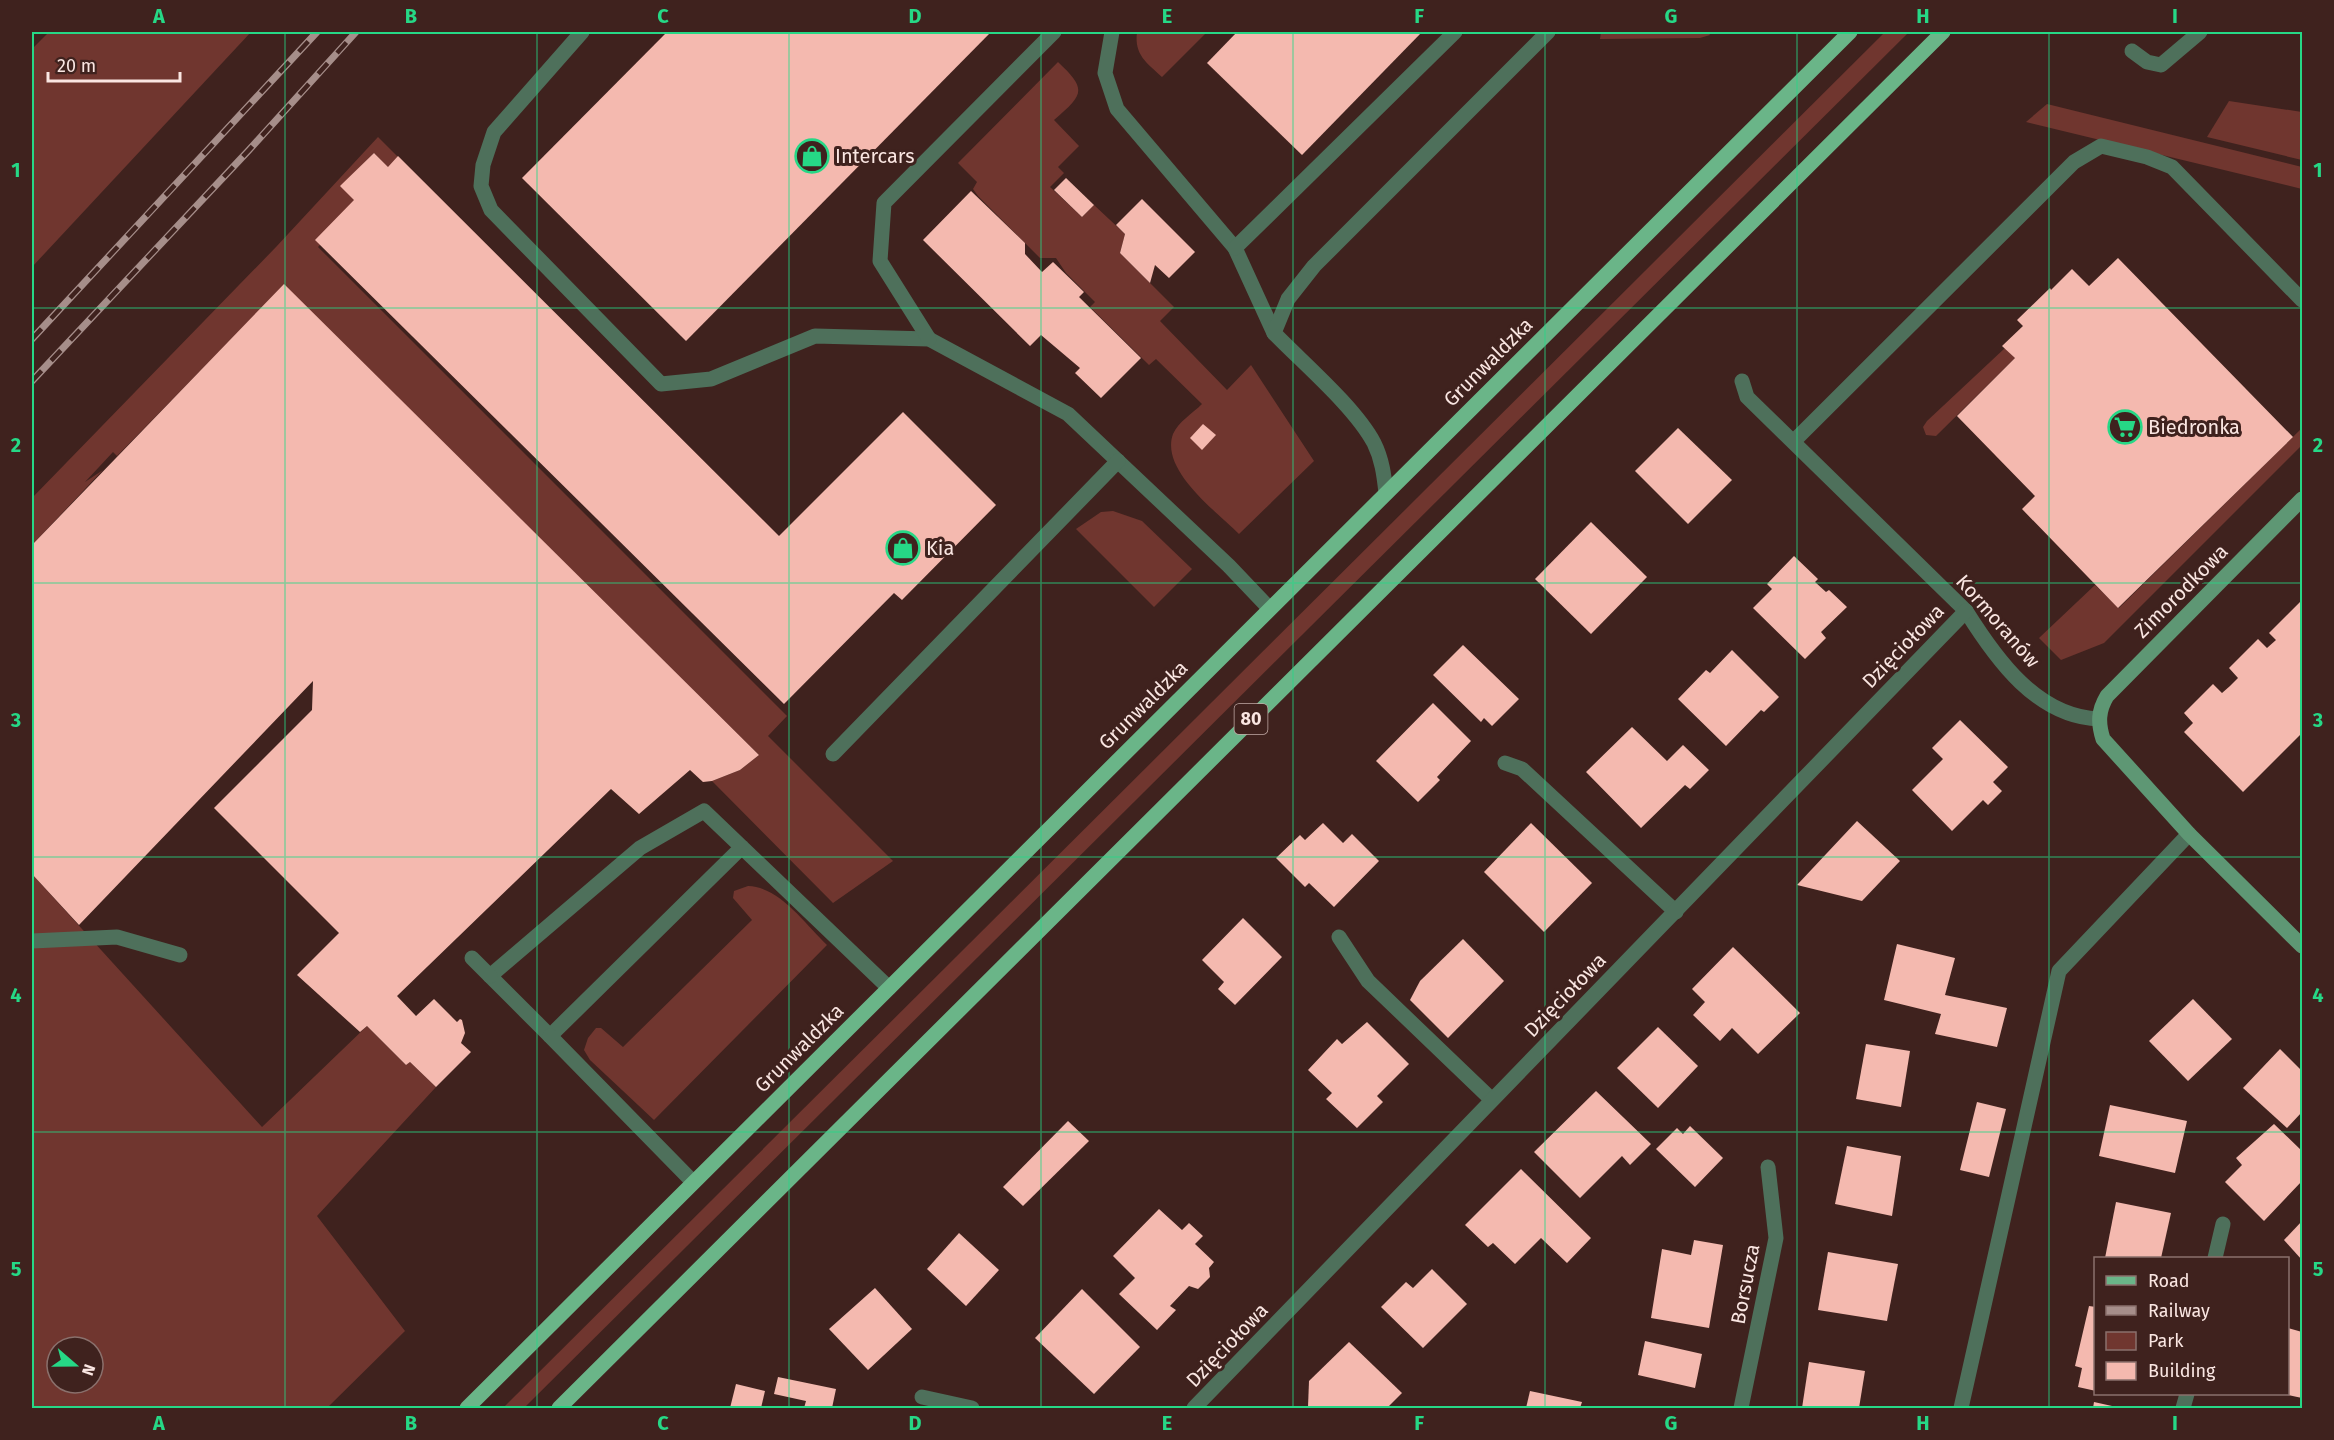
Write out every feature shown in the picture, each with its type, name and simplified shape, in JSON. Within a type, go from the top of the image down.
[{"type":"main road","name":"Grunwaldzka","points":[[466,1408],[1850,32]]},
{"type":"main road","name":"80","points":[[559,1408],[1943,32]]},
{"type":"street","points":[[582,32],[494,132],[483,165],[481,186],[491,210],[661,384],[711,379],[815,336],[929,339],[1068,414],[1229,566],[1269,608]]},
{"type":"street","points":[[929,339],[880,261],[884,203],[1054,32]]},
{"type":"street","points":[[1112,32],[1105,73],[1117,109],[1235,248],[1274,333],[1354,416],[1373,442],[1382,465],[1386,493]]},
{"type":"street","points":[[1235,248],[1455,32]]},
{"type":"street","points":[[1274,333],[1288,299],[1314,266],[1548,32]]},
{"type":"street","points":[[2132,51],[2147,62],[2161,65],[2200,32]]},
{"type":"street","points":[[1794,441],[2074,162],[2101,146],[2147,157],[2172,167],[2302,300]]},
{"type":"street","name":"Kormoranów","points":[[1742,381],[1747,397],[1966,611],[1988,646],[2018,680],[2052,706],[2082,718],[2099,719]]},
{"type":"street","points":[[833,754],[1118,461]]},
{"type":"street","name":"Zimorodkowa","points":[[2099,719],[2100,707],[2107,696],[2302,499]]},
{"type":"street","name":"Dzięciołowa","points":[[1194,1408],[1208,1403],[1491,1099],[1676,912],[1966,611]]},
{"type":"street","points":[[2099,719],[2103,740],[2189,834],[2302,946]]},
{"type":"street","points":[[1505,763],[1522,769],[1676,912]]},
{"type":"street","points":[[490,976],[640,848],[704,811],[889,988]]},
{"type":"street","points":[[1961,1408],[2059,971],[2189,834]]},
{"type":"street","points":[[550,1036],[742,847]]},
{"type":"street","points":[[32,941],[117,938],[180,955]]},
{"type":"street","points":[[1339,938],[1368,981],[1491,1099]]},
{"type":"street","points":[[472,958],[693,1182]]},
{"type":"street","name":"Borsucza","points":[[1741,1408],[1776,1238],[1768,1167]]},
{"type":"street","points":[[2215,1257],[2223,1224]]},
{"type":"street","points":[[922,1397],[972,1408]]},
{"type":"green space","points":[[49,32],[251,32],[32,267],[32,49]]},
{"type":"green space","points":[[1137,32],[1207,32],[1162,77],[1140,53]]},
{"type":"green space","points":[[1601,32],[1708,32],[1710,35],[1700,38],[1600,39]]},
{"type":"green space","points":[[1885,32],[1909,32],[524,1408],[503,1408]]},
{"type":"green space","points":[[1058,62],[1074,79],[1078,92],[1071,104],[1054,120],[1079,146],[1058,167],[1064,173],[1050,187],[1082,217],[1094,205],[1125,234],[1120,253],[1174,307],[1160,321],[1227,390],[1251,365],[1314,461],[1239,534],[1192,489],[1175,462],[1171,448],[1175,430],[1202,404],[1156,359],[1149,365],[1090,307],[1095,302],[1066,273],[1056,258],[1040,258],[978,196],[973,189],[977,182],[958,163]]},
{"type":"green space","points":[[2229,101],[2302,112],[2302,160],[2207,137]]},
{"type":"green space","points":[[2047,104],[2302,167],[2302,189],[2026,122]]},
{"type":"green space","points":[[378,137],[402,161],[392,172],[374,153],[341,186],[359,205],[318,247],[787,716],[768,736],[893,861],[833,903],[712,781],[740,770],[759,755],[284,285],[117,456],[113,452],[85,482],[103,470],[32,545],[32,498],[276,247]]},
{"type":"green space","points":[[2005,348],[2015,358],[1936,436],[1926,435],[1923,427],[1927,421]]},
{"type":"green space","points":[[2302,428],[2302,445],[2104,643],[2061,660],[2039,638],[2095,585],[2119,608]]},
{"type":"green space","points":[[1113,511],[1142,521],[1192,569],[1154,607],[1076,529],[1101,512]]},
{"type":"green space","points":[[32,874],[262,1127],[367,1026],[406,1065],[410,1062],[436,1087],[317,1216],[405,1331],[327,1408],[32,1408]]},
{"type":"green space","points":[[748,886],[760,888],[781,900],[801,917],[827,945],[654,1120],[590,1060],[584,1050],[588,1038],[596,1028],[601,1028],[623,1047],[752,920],[733,898],[734,891]]},
{"type":"building","points":[[667,32],[991,32],[686,341],[522,178]]},
{"type":"building","points":[[1237,32],[1422,32],[1302,155],[1207,63]]},
{"type":"building","points":[[374,153],[388,167],[398,156],[779,536],[903,412],[996,505],[902,600],[894,593],[784,704],[315,240],[354,200],[340,186]]},
{"type":"building","points":[[1066,178],[1094,205],[1082,217],[1054,190]]},
{"type":"building","points":[[971,191],[1025,243],[1025,254],[1042,272],[1053,262],[1084,292],[1079,297],[1141,358],[1101,398],[1075,373],[1080,368],[1041,335],[1030,346],[923,240]]},
{"type":"building","points":[[1142,199],[1195,252],[1169,278],[1155,265],[1150,283],[1120,253],[1125,234],[1116,225]]},
{"type":"building","name":"Biedronka","points":[[2118,258],[2293,437],[2118,608],[2022,509],[2035,496],[1957,416],[2015,358],[2002,346],[2023,326],[2017,320],[2072,269],[2089,286]]},
{"type":"building","points":[[284,284],[759,755],[740,770],[712,781],[703,782],[690,770],[639,814],[611,789],[397,996],[416,1016],[434,999],[457,1022],[462,1020],[465,1033],[461,1043],[471,1052],[436,1087],[410,1062],[406,1065],[367,1026],[360,1032],[297,975],[339,933],[214,808],[312,710],[313,681],[79,925],[32,874],[32,545]]},
{"type":"building","points":[[1203,424],[1216,435],[1202,450],[1190,438]]},
{"type":"building","points":[[1678,428],[1732,480],[1688,524],[1635,471]]},
{"type":"building","points":[[1591,522],[1647,577],[1591,634],[1535,579]]},
{"type":"building","points":[[1794,556],[1818,579],[1815,582],[1826,592],[1829,590],[1847,607],[1821,632],[1826,638],[1805,659],[1753,608],[1772,589],[1767,584]]},
{"type":"building","points":[[2300,602],[2302,605],[2302,733],[2243,792],[2184,732],[2193,723],[2184,713],[2213,684],[2222,693],[2230,686],[2238,678],[2229,668],[2258,639],[2267,648],[2276,640],[2269,633]]},
{"type":"building","points":[[1463,645],[1519,699],[1492,726],[1484,718],[1481,722],[1433,675]]},
{"type":"building","points":[[1732,650],[1779,697],[1764,712],[1761,710],[1726,746],[1678,699],[1706,670],[1710,673]]},
{"type":"building","points":[[1433,703],[1471,741],[1437,777],[1440,780],[1418,802],[1376,761]]},
{"type":"building","points":[[1960,720],[2008,767],[1993,782],[2002,791],[1988,805],[1983,800],[1952,831],[1912,790],[1943,759],[1932,748]]},
{"type":"building","points":[[1632,727],[1667,761],[1683,745],[1709,770],[1690,789],[1685,785],[1641,828],[1586,772]]},
{"type":"building","points":[[1857,821],[1900,861],[1862,901],[1797,885]]},
{"type":"building","points":[[1323,823],[1343,843],[1352,834],[1379,861],[1334,907],[1309,883],[1305,887],[1276,858],[1300,835],[1305,840]]},
{"type":"building","points":[[1531,823],[1592,883],[1544,932],[1484,872]]},
{"type":"building","points":[[1243,918],[1282,957],[1235,1005],[1218,989],[1224,982],[1202,960]]},
{"type":"building","points":[[1463,939],[1504,981],[1448,1038],[1410,1000],[1420,981]]},
{"type":"building","points":[[1897,944],[1955,958],[1945,995],[2007,1008],[1997,1047],[1935,1034],[1941,1014],[1884,1000]]},
{"type":"building","points":[[1733,947],[1800,1013],[1758,1054],[1732,1028],[1720,1041],[1693,1015],[1705,1002],[1692,989]]},
{"type":"building","points":[[2193,999],[2232,1039],[2188,1081],[2149,1041]]},
{"type":"building","points":[[1367,1022],[1409,1064],[1377,1096],[1383,1102],[1357,1128],[1326,1099],[1332,1093],[1308,1070],[1337,1039],[1342,1044]]},
{"type":"building","points":[[1658,1027],[1698,1066],[1658,1108],[1617,1068]]},
{"type":"building","points":[[1866,1044],[1910,1051],[1901,1107],[1856,1099]]},
{"type":"building","points":[[2280,1049],[2302,1071],[2302,1112],[2287,1128],[2243,1088]]},
{"type":"building","points":[[1596,1091],[1651,1144],[1630,1165],[1622,1156],[1580,1198],[1534,1152]]},
{"type":"building","points":[[1977,1102],[2006,1109],[1989,1177],[1960,1170]]},
{"type":"building","points":[[2110,1105],[2187,1121],[2175,1173],[2099,1156]]},
{"type":"building","points":[[1068,1121],[1089,1141],[1023,1206],[1003,1187]]},
{"type":"building","points":[[2274,1124],[2302,1151],[2302,1181],[2264,1221],[2225,1182],[2242,1165],[2236,1158]]},
{"type":"building","points":[[1690,1126],[1723,1158],[1695,1187],[1656,1149],[1677,1128],[1683,1134]]},
{"type":"building","points":[[1847,1146],[1901,1156],[1892,1216],[1835,1204]]},
{"type":"building","points":[[1521,1169],[1591,1238],[1567,1263],[1541,1238],[1515,1264],[1493,1243],[1488,1247],[1465,1225]]},
{"type":"building","points":[[2116,1202],[2171,1213],[2161,1257],[2105,1257]]},
{"type":"building","points":[[1159,1209],[1182,1230],[1189,1223],[1203,1236],[1195,1244],[1214,1262],[1209,1268],[1210,1277],[1198,1289],[1189,1286],[1170,1306],[1176,1310],[1157,1330],[1119,1294],[1135,1278],[1113,1256]]},
{"type":"building","points":[[2302,1221],[2302,1260],[2284,1240]]},
{"type":"building","points":[[959,1233],[999,1270],[966,1306],[927,1269]]},
{"type":"building","points":[[1694,1240],[1723,1245],[1709,1328],[1651,1318],[1662,1249],[1691,1255]]},
{"type":"building","points":[[1828,1252],[1898,1264],[1887,1321],[1818,1310]]},
{"type":"building","points":[[1432,1269],[1467,1304],[1423,1348],[1381,1307],[1406,1282],[1413,1288]]},
{"type":"building","points":[[875,1288],[912,1329],[868,1370],[829,1329]]},
{"type":"building","points":[[1082,1289],[1140,1347],[1094,1394],[1035,1338]]},
{"type":"building","points":[[2089,1306],[2094,1307],[2094,1391],[2078,1387],[2082,1368],[2075,1366]]},
{"type":"building","points":[[2289,1328],[2302,1332],[2302,1398],[2288,1395]]},
{"type":"building","points":[[1645,1341],[1702,1354],[1695,1388],[1638,1375]]},
{"type":"building","points":[[1349,1342],[1402,1393],[1387,1408],[1308,1407],[1309,1381]]},
{"type":"building","points":[[1809,1362],[1865,1371],[1859,1408],[1802,1408]]},
{"type":"building","points":[[778,1377],[836,1389],[832,1408],[804,1408],[806,1401],[774,1394]]},
{"type":"building","points":[[736,1384],[765,1391],[761,1408],[730,1408]]},
{"type":"building","points":[[1530,1391],[1582,1402],[1580,1408],[1526,1408]]},
{"type":"building","points":[[2094,1402],[2121,1408],[2093,1408]]},
{"type":"railway","points":[[32,339],[317,32]]},
{"type":"railway","points":[[32,381],[249,150],[356,32]]},
{"type":"place","name":"Intercars","points":[[812,156]]},
{"type":"place","name":"Biedronka","points":[[2125,427]]},
{"type":"place","name":"Kia","points":[[903,548]]}]
